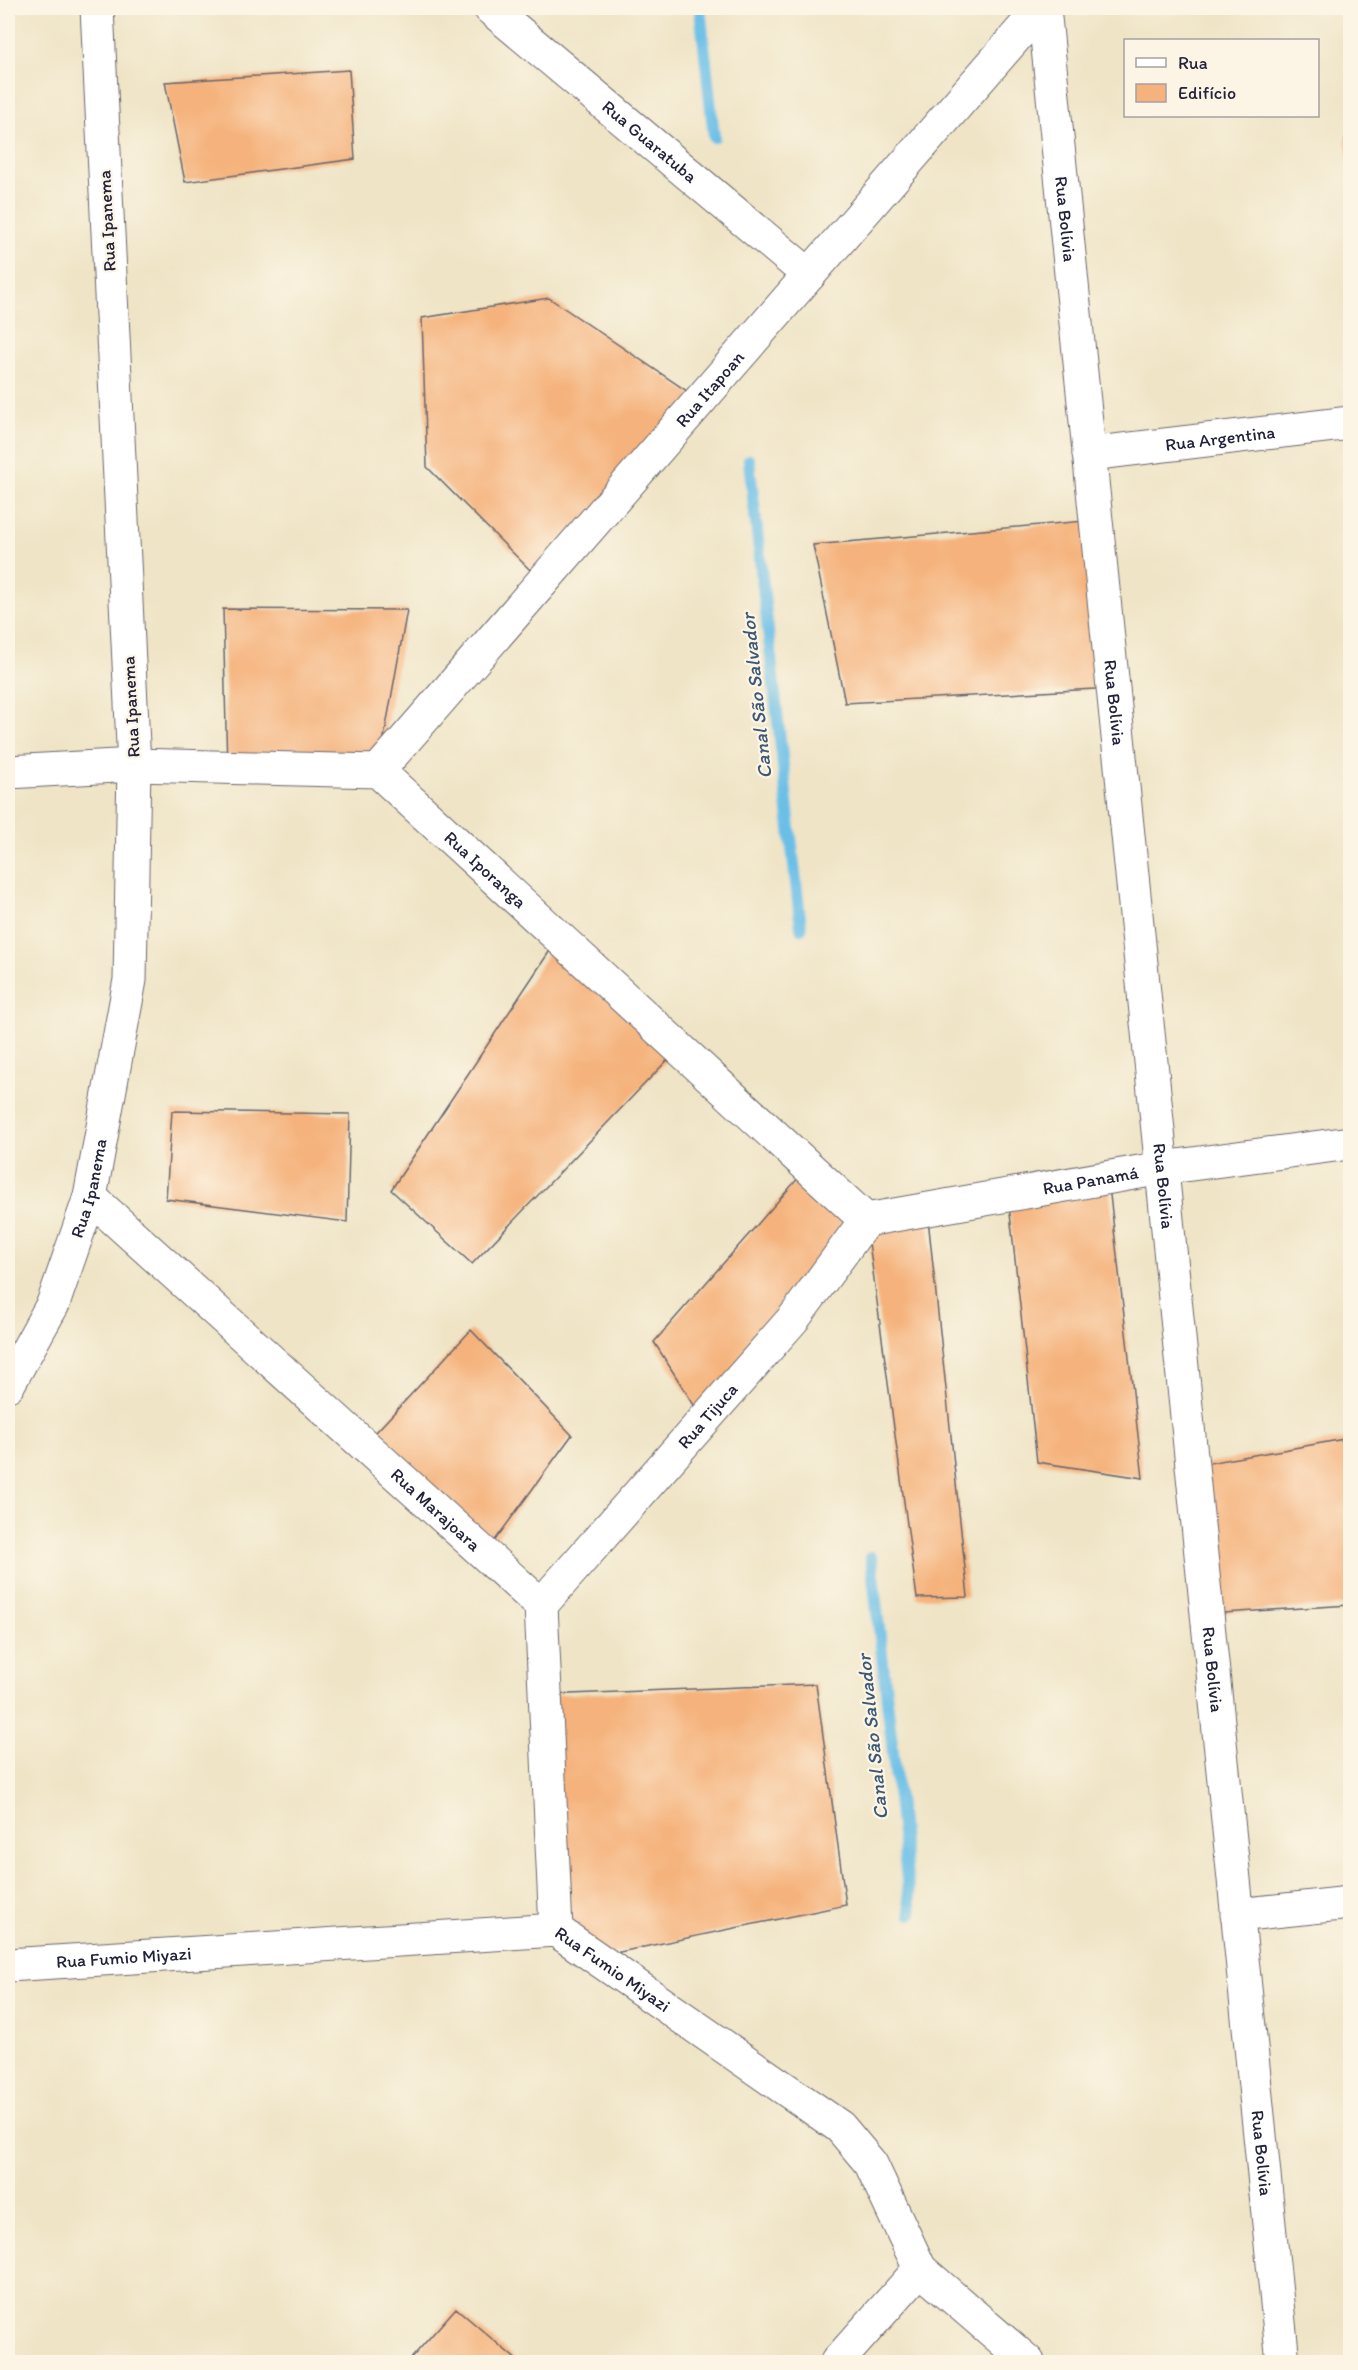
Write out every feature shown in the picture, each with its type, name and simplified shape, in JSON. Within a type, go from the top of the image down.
[{"type":"street","name":"Rua Ipanema","points":[[8,1385],[53,1304],[90,1197],[130,980],[134,765],[97,8]]},
{"type":"street","name":"Rua Guaratuba","points":[[490,8],[809,275]]},
{"type":"street","name":"Rua Itapoan","points":[[378,771],[1042,8]]},
{"type":"street","name":"Rua Bolívia","points":[[1042,8],[1283,2362]]},
{"type":"street","name":"Rua Argentina","points":[[1089,454],[1350,423]]},
{"type":"street","points":[[8,772],[134,765],[378,771]]},
{"type":"street","name":"Rua Iporanga","points":[[378,771],[866,1220]]},
{"type":"street","name":"Rua Panamá","points":[[866,1220],[1162,1168],[1350,1143]]},
{"type":"street","name":"Rua Marajoara","points":[[90,1197],[542,1605]]},
{"type":"street","name":"Rua Tijuca","points":[[542,1605],[794,1318],[866,1220]]},
{"type":"street","points":[[542,1605],[556,1929]]},
{"type":"street","points":[[1237,1915],[1350,1903]]},
{"type":"street","name":"Rua Fumio Miyazi","points":[[8,1965],[556,1929],[840,2127],[871,2163],[920,2269],[1028,2362]]},
{"type":"street","points":[[837,2362],[920,2269]]},
{"type":"building","points":[[349,70],[355,159],[185,182],[165,82]]},
{"type":"building","points":[[1345,139],[1350,139],[1350,169],[1349,169]]},
{"type":"building","points":[[549,298],[700,400],[542,582],[427,467],[422,318]]},
{"type":"building","points":[[1096,520],[1113,688],[845,703],[813,545]]},
{"type":"building","points":[[223,609],[407,610],[378,771],[227,767]]},
{"type":"building","points":[[559,937],[679,1048],[472,1264],[391,1190]]},
{"type":"building","points":[[172,1111],[350,1114],[347,1222],[166,1199]]},
{"type":"building","points":[[808,1167],[866,1220],[704,1421],[654,1342]]},
{"type":"building","points":[[1108,1178],[1143,1478],[1037,1462],[1008,1195]]},
{"type":"building","points":[[927,1209],[968,1597],[917,1598],[866,1220]]},
{"type":"building","points":[[471,1330],[572,1435],[485,1554],[364,1445]]},
{"type":"building","points":[[1350,1438],[1350,1605],[1207,1614],[1192,1466]]},
{"type":"building","points":[[816,1684],[846,1905],[596,1957],[556,1930],[546,1695]]},
{"type":"building","points":[[456,2308],[519,2362],[408,2362]]},
{"type":"waterway","name":"Canal São Salvador","points":[[700,8],[714,137]]},
{"type":"waterway","name":"Canal São Salvador","points":[[749,460],[801,928]]},
{"type":"waterway","name":"Canal São Salvador","points":[[871,1557],[911,1914]]}]
